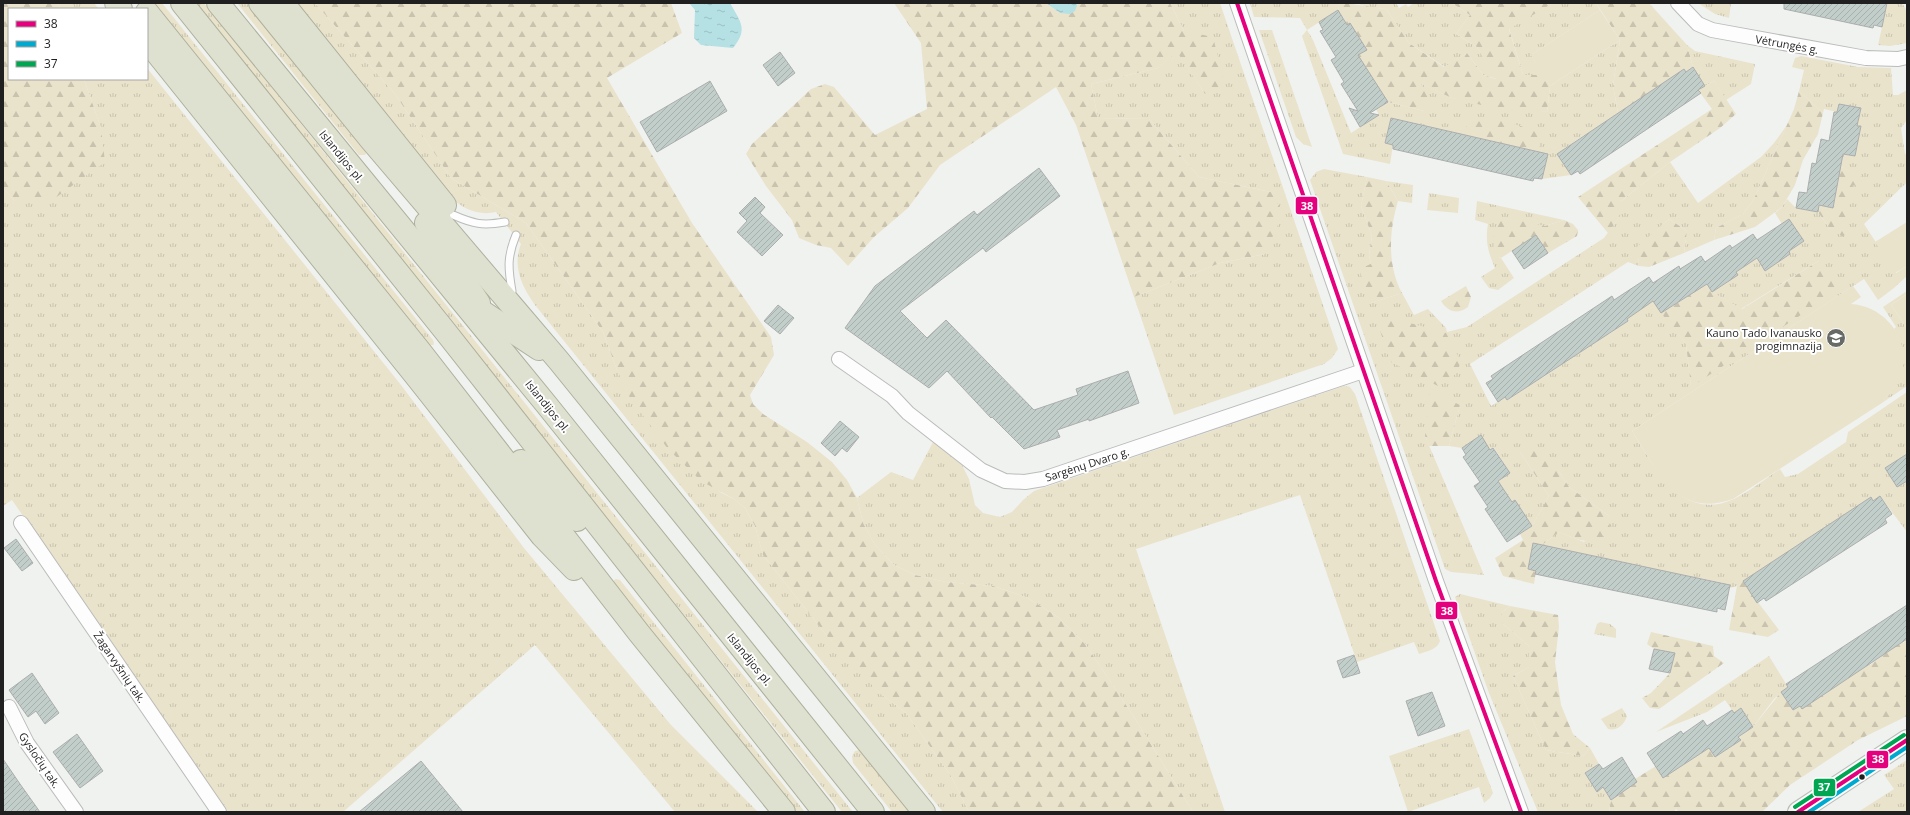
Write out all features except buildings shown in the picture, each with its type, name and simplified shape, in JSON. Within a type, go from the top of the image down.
[{"type":"highway","points":[[182,3],[445,331],[683,636],[824,812]]},
{"type":"highway","name":"Islandijos pl.","points":[[218,3],[546,404],[873,812]]},
{"type":"highway","points":[[260,3],[370,139],[559,361],[924,812]]},
{"type":"highway","points":[[283,3],[512,291],[559,361]]},
{"type":"highway","points":[[148,13],[420,351],[639,633],[784,812]]},
{"type":"highway","points":[[148,42],[542,536],[639,633]]},
{"type":"highway","points":[[370,139],[546,404]]},
{"type":"highway","points":[[456,295],[559,361]]},
{"type":"highway","points":[[420,351],[683,636]]},
{"type":"main road","points":[[1798,812],[1907,740]]},
{"type":"street","points":[[1237,3],[1441,594],[1521,812]]},
{"type":"street","name":"Vėtrungės g.","points":[[1678,3],[1698,24],[1712,30],[1866,58],[1898,59],[1907,57]]},
{"type":"street","name":"Sargėnų Dvaro g.","points":[[839,359],[892,396],[908,413],[981,470],[1005,480],[1025,482],[1050,477],[1363,371]]},
{"type":"street","name":"Žagarvyšnių tak.","points":[[21,523],[219,812]]},
{"type":"street","name":"Gysločių tak.","points":[[9,706],[27,743],[76,812]]},
{"type":"lane","points":[[453,215],[474,224],[504,222]]},
{"type":"lane","points":[[512,291],[508,265],[509,251],[516,235]]},
{"type":"green space","points":[[3,3],[58,3],[60,8],[8,8],[8,80],[84,80],[101,128],[105,162],[51,201],[15,201],[3,188]]},
{"type":"green space","points":[[58,3],[94,3],[98,8],[60,8]]},
{"type":"green space","points":[[153,3],[162,3],[433,340],[433,345],[427,345]]},
{"type":"green space","points":[[194,3],[204,3],[853,812],[842,812]]},
{"type":"green space","points":[[237,3],[247,3],[365,149],[367,152],[365,155],[359,155]]},
{"type":"green space","points":[[295,3],[315,3],[395,94],[451,178],[526,223],[603,332],[617,370],[720,492],[734,499],[745,508],[755,526],[763,555],[827,636],[881,694],[906,713],[951,776],[969,812],[943,812],[535,305],[522,284],[518,268],[518,252],[521,244],[496,212],[477,212],[460,205],[450,197]]},
{"type":"green space","points":[[315,3],[671,3],[682,33],[607,78],[692,223],[771,337],[774,355],[750,395],[753,404],[763,414],[807,442],[832,462],[847,480],[857,498],[863,523],[875,545],[894,565],[915,575],[946,582],[993,586],[1026,597],[1058,617],[1086,645],[1134,717],[1193,812],[969,812],[951,776],[906,713],[881,694],[857,670],[827,636],[763,555],[755,526],[745,508],[734,499],[701,481],[668,449],[630,398],[617,370],[603,332],[526,223],[451,178],[395,94]]},
{"type":"green space","points":[[894,3],[1046,3],[1060,13],[1078,5],[1078,3],[1170,3],[1184,31],[1213,37],[1225,85],[1205,94],[1177,52],[1158,68],[1091,84],[1098,118],[1149,119],[1199,177],[1271,192],[1283,213],[1265,254],[1220,263],[1134,297],[1076,125],[1056,87],[940,165],[908,208],[874,237],[848,266],[831,248],[816,245],[799,238],[792,220],[766,186],[746,154],[752,144],[811,89],[825,84],[834,87],[875,135],[927,109],[921,43]]},
{"type":"green space","points":[[1170,3],[1220,3],[1338,349],[1332,358],[1324,364],[1174,415],[1134,297],[1220,263],[1265,254],[1271,192],[1199,177],[1149,119],[1098,118],[1091,84],[1158,68],[1177,51],[1205,94],[1184,31]]},
{"type":"green space","points":[[1250,3],[1340,3],[1338,10],[1307,30],[1300,18],[1254,17]]},
{"type":"green space","points":[[1340,3],[1386,9],[1409,43],[1444,67],[1467,53],[1483,75],[1496,79],[1477,47],[1456,34],[1470,15],[1452,3],[1553,3],[1509,29],[1523,75],[1544,75],[1550,86],[1547,112],[1490,107],[1452,98],[1421,84],[1431,104],[1424,111],[1388,102],[1355,57],[1347,25],[1338,10]]},
{"type":"green space","points":[[1356,3],[1396,3],[1399,8],[1406,4],[1408,7],[1414,3],[1452,3],[1470,15],[1456,34],[1477,47],[1497,79],[1483,75],[1467,53],[1445,67],[1409,43],[1386,9],[1370,8]]},
{"type":"green space","points":[[1553,3],[1596,3],[1600,10],[1531,55],[1544,75],[1523,75],[1509,28]]},
{"type":"green space","points":[[1596,3],[1649,3],[1687,45],[1693,67],[1686,72],[1684,69],[1620,116],[1618,113],[1613,85],[1620,40]]},
{"type":"green space","points":[[1698,3],[1731,3],[1729,18],[1715,14]]},
{"type":"green space","points":[[1877,3],[1902,3],[1907,11],[1907,43],[1890,46],[1878,45],[1882,27]]},
{"type":"green space","points":[[1600,10],[1620,40],[1550,86],[1531,55]]},
{"type":"green space","points":[[1259,30],[1272,30],[1312,147],[1303,144],[1296,137]]},
{"type":"green space","points":[[1307,30],[1313,40],[1351,133],[1379,115],[1376,109],[1388,102],[1424,111],[1420,83],[1452,98],[1547,112],[1550,86],[1620,40],[1613,85],[1618,113],[1598,127],[1586,138],[1584,135],[1564,149],[1559,157],[1571,175],[1542,179],[1547,158],[1540,156],[1540,152],[1464,123],[1478,138],[1477,141],[1451,132],[1423,129],[1423,125],[1400,120],[1390,121],[1385,143],[1393,145],[1390,164],[1343,154],[1302,36]]},
{"type":"green space","points":[[1687,45],[1695,51],[1755,64],[1751,84],[1726,100],[1714,81],[1705,86],[1693,67]]},
{"type":"green space","points":[[1801,56],[1858,67],[1891,68],[1893,95],[1898,95],[1907,90],[1907,120],[1901,128],[1905,154],[1907,154],[1907,182],[1864,224],[1896,273],[1907,266],[1907,276],[1878,300],[1864,279],[1632,431],[1660,475],[1672,488],[1684,498],[1699,504],[1715,504],[1740,496],[1780,469],[1785,477],[1798,474],[1846,442],[1848,432],[1907,392],[1907,454],[1885,468],[1897,487],[1907,481],[1907,532],[1880,496],[1873,501],[1871,498],[1737,586],[1730,588],[1722,587],[1723,583],[1700,578],[1698,582],[1683,579],[1683,575],[1621,562],[1604,562],[1605,558],[1542,545],[1559,532],[1584,542],[1609,516],[1569,487],[1558,470],[1520,452],[1549,496],[1532,526],[1515,500],[1512,502],[1498,481],[1510,473],[1494,448],[1490,450],[1481,435],[1462,448],[1449,446],[1460,405],[1425,436],[1484,575],[1451,572],[1445,569],[1310,180],[1316,172],[1324,169],[1367,177],[1361,206],[1372,236],[1369,255],[1371,264],[1371,303],[1402,293],[1414,315],[1428,309],[1446,328],[1447,332],[1467,327],[1604,238],[1620,216],[1620,202],[1670,162],[1698,203],[1761,157],[1774,143],[1787,125],[1753,201],[1743,214],[1716,228],[1714,240],[1684,253],[1687,231],[1669,219],[1638,247],[1639,266],[1628,262],[1470,364],[1491,406],[1505,397],[1508,400],[1527,387],[1525,384],[1539,375],[1542,378],[1561,365],[1573,353],[1575,356],[1594,343],[1606,331],[1609,334],[1628,321],[1627,318],[1633,314],[1621,295],[1635,287],[1647,305],[1653,301],[1686,344],[1691,386],[1820,260],[1741,309],[1712,292],[1738,275],[1736,272],[1757,258],[1765,270],[1790,254],[1789,251],[1803,241],[1784,227],[1775,213],[1782,207],[1787,199],[1796,208],[1818,212],[1830,229],[1853,185],[1868,181],[1838,165],[1841,154],[1855,156],[1861,127],[1857,126],[1861,108],[1839,104],[1837,112],[1824,109],[1823,113],[1799,91],[1804,70],[1792,67],[1795,58]]},
{"type":"green space","points":[[148,69],[401,385],[524,548],[671,725],[758,812],[675,812],[535,645],[343,812],[228,812],[12,500],[3,506],[3,188],[15,201],[101,128],[84,80],[148,80]]},
{"type":"green space","points":[[1714,81],[1736,114],[1720,128],[1670,162],[1620,202],[1620,216],[1608,233],[1578,197],[1712,109],[1698,90]]},
{"type":"green space","points":[[1799,91],[1823,113],[1818,134],[1803,160],[1795,185],[1782,207],[1755,227],[1714,240],[1716,228],[1743,214],[1753,201],[1794,109]]},
{"type":"green space","points":[[1497,119],[1537,131],[1540,152],[1517,147],[1501,147],[1501,143],[1478,138],[1463,123]]},
{"type":"green space","points":[[1838,165],[1868,180],[1864,189],[1853,185],[1844,237],[1830,229],[1818,212],[1819,205],[1833,208],[1839,178]]},
{"type":"green space","points":[[1367,177],[1386,181],[1398,201],[1391,236],[1391,248],[1394,271],[1402,293],[1371,303],[1359,269],[1371,264],[1369,255],[1372,236],[1361,206]]},
{"type":"green space","points":[[1386,181],[1413,185],[1412,203],[1398,201]]},
{"type":"green space","points":[[1429,193],[1459,198],[1458,213],[1427,210]]},
{"type":"green space","points":[[1477,201],[1564,220],[1545,226],[1529,224],[1499,258],[1501,258],[1514,278],[1498,290],[1489,288],[1481,277],[1495,268],[1488,246],[1488,224],[1475,220]]},
{"type":"green space","points":[[1503,217],[1545,226],[1564,220],[1573,224],[1578,230],[1577,236],[1548,253],[1536,235],[1501,258],[1494,254],[1493,232]]},
{"type":"green space","points":[[1669,219],[1687,231],[1684,253],[1649,267],[1639,266],[1637,247]]},
{"type":"green space","points":[[1907,222],[1907,266],[1895,273],[1875,242]]},
{"type":"green space","points":[[1820,260],[1839,290],[1691,387],[1686,344],[1661,313],[1687,297],[1705,280],[1712,292],[1742,309]]},
{"type":"green space","points":[[1466,286],[1471,297],[1468,307],[1456,312],[1447,308],[1441,301]]},
{"type":"green space","name":"Kauno Tado Ivanausko progimnazija","points":[[1853,286],[1861,297],[1851,304],[1863,306],[1883,316],[1891,324],[1897,334],[1904,356],[1900,378],[1895,387],[1882,403],[1733,499],[1713,503],[1697,502],[1683,497],[1671,488],[1660,475],[1632,431]]},
{"type":"green space","points":[[1907,291],[1907,294],[1891,305],[1907,328],[1907,386],[1882,403],[1895,385],[1902,368],[1903,358],[1899,339],[1894,329],[1896,327],[1883,307]]},
{"type":"green space","points":[[1907,294],[1907,328],[1891,305]]},
{"type":"green space","points":[[1392,318],[1446,333],[1461,362],[1456,374],[1438,386],[1391,362],[1377,322]]},
{"type":"green space","points":[[1344,386],[1350,387],[1355,394],[1440,641],[1434,648],[1419,654],[1414,642],[1357,662],[1300,495],[1136,549],[1225,812],[1193,812],[1134,717],[1086,645],[1058,617],[1026,597],[993,586],[946,582],[915,575],[894,565],[875,545],[863,523],[857,498],[891,472],[913,480],[933,442],[962,465],[969,479],[975,505],[983,513],[1000,517],[1012,512],[1034,491]]},
{"type":"green space","points":[[1430,391],[1460,405],[1449,446],[1429,446],[1425,436]]},
{"type":"green space","points":[[1531,446],[1558,470],[1569,487],[1609,516],[1610,531],[1591,541],[1579,540],[1559,532],[1542,545],[1541,549],[1532,547],[1528,569],[1536,571],[1534,584],[1503,576],[1495,558],[1523,540],[1520,534],[1532,526],[1549,496],[1520,452]]},
{"type":"green space","points":[[1750,577],[1752,580],[1745,585],[1779,630],[1768,637],[1729,630],[1737,586]]},
{"type":"green space","points":[[614,580],[620,580],[805,812],[795,812],[614,584]]},
{"type":"green space","points":[[1460,594],[1510,606],[1502,612],[1502,623],[1529,646],[1529,667],[1513,676],[1546,750],[1583,756],[1590,748],[1599,764],[1585,773],[1597,791],[1603,787],[1611,800],[1609,812],[1538,812],[1489,693],[1455,597]]},
{"type":"green space","points":[[1510,606],[1558,615],[1559,627],[1555,662],[1561,705],[1573,734],[1590,748],[1583,756],[1546,750],[1513,676],[1529,667],[1529,646],[1502,623],[1502,612]]},
{"type":"green space","points":[[1600,622],[1610,624],[1616,629],[1616,638],[1594,634],[1597,624]]},
{"type":"green space","points":[[1651,632],[1713,646],[1714,656],[1724,663],[1659,709],[1650,708],[1642,698],[1651,693],[1670,673],[1675,653],[1654,649],[1647,644]]},
{"type":"green space","points":[[1901,640],[1903,643],[1907,640],[1907,716],[1858,740],[1790,785],[1762,812],[1679,812],[1676,809],[1674,812],[1609,812],[1611,800],[1637,782],[1635,779],[1656,766],[1707,744],[1741,740],[1738,737],[1753,727],[1781,692],[1793,710],[1851,676],[1868,661],[1870,665]]},
{"type":"green space","points":[[1769,656],[1788,687],[1774,699],[1753,727],[1741,708],[1734,713],[1725,700],[1707,712],[1656,732]]},
{"type":"green space","points":[[1622,708],[1627,716],[1624,722],[1620,727],[1608,729],[1601,719]]},
{"type":"green space","points":[[1469,729],[1493,793],[1490,798],[1484,803],[1479,787],[1408,812],[1389,756]]},
{"type":"green space","points":[[860,750],[912,812],[892,812],[853,763],[852,756],[855,751]]},
{"type":"green space","points":[[1907,760],[1907,812],[1858,812],[1894,789],[1884,775]]},
{"type":"water","points":[[689,3],[730,3],[740,20],[742,30],[738,41],[733,48],[701,45],[694,38],[695,10]]},
{"type":"water","points":[[1046,3],[1078,3],[1075,11],[1070,14],[1060,13]]},
{"type":"transit line","name":"38","points":[[1237,3],[1436,581],[1521,812]]},
{"type":"transit line","name":"37","points":[[1795,807],[1904,735]]},
{"type":"transit line","name":"38","points":[[1798,812],[1907,740]]},
{"type":"transit line","name":"3","points":[[1809,812],[1907,747]]},
{"type":"place","name":"Kauno Tado Ivanausko progimnazija","points":[[1836,338]]}]
